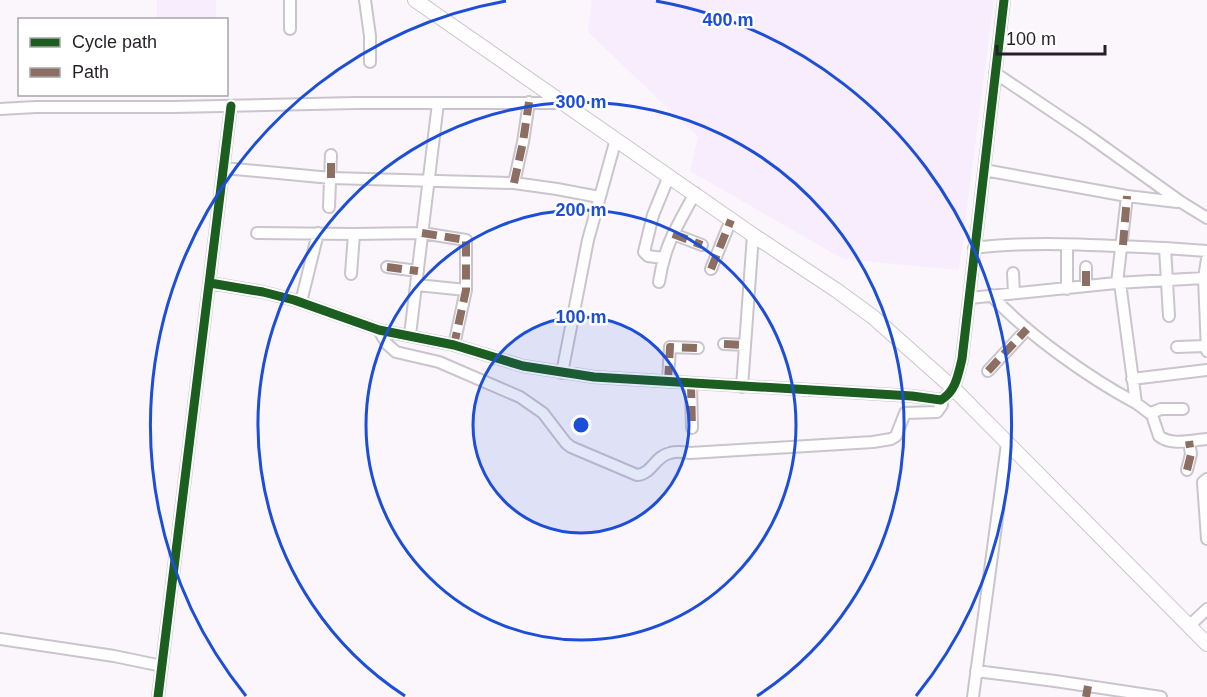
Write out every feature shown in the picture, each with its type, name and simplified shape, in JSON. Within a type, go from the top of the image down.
[{"type":"main road","points":[[415,0],[867,312],[955,384],[1007,444],[1197,619],[1207,644]]},
{"type":"street","points":[[290,0],[290,29]]},
{"type":"street","points":[[365,0],[369,27],[370,62]]},
{"type":"street","points":[[210,283],[263,292],[301,302],[379,330],[454,345],[523,366],[562,373],[742,387],[912,396],[941,400],[948,396],[955,384],[970,298],[1004,0]]},
{"type":"street","points":[[995,73],[1207,218]]},
{"type":"street","points":[[514,183],[529,102]]},
{"type":"street","points":[[0,109],[46,106],[563,103]]},
{"type":"street","points":[[410,335],[438,104]]},
{"type":"street","points":[[158,697],[231,106]]},
{"type":"street","points":[[562,373],[577,292],[599,197],[616,139]]},
{"type":"street","points":[[328,207],[331,155]]},
{"type":"street","points":[[224,168],[331,178],[514,183],[599,197]]},
{"type":"street","points":[[984,170],[1127,196],[1181,202]]},
{"type":"street","points":[[663,258],[648,256],[644,252],[652,215],[669,176]]},
{"type":"street","points":[[1141,197],[1145,176]]},
{"type":"street","points":[[659,282],[663,258],[695,194]]},
{"type":"street","points":[[1127,196],[1119,283],[1136,403]]},
{"type":"street","points":[[711,269],[731,220]]},
{"type":"street","points":[[257,233],[422,233],[466,240],[466,290],[454,345]]},
{"type":"street","points":[[301,302],[318,233]]},
{"type":"street","points":[[351,274],[354,234]]},
{"type":"street","points":[[673,234],[702,245]]},
{"type":"street","points":[[742,387],[753,235]]},
{"type":"street","points":[[974,248],[1017,244],[1122,245],[1207,251]]},
{"type":"street","points":[[1067,288],[1068,246]]},
{"type":"street","points":[[1165,248],[1169,316]]},
{"type":"street","points":[[1207,260],[1204,278],[1207,351]]},
{"type":"street","points":[[387,267],[418,271]]},
{"type":"street","points":[[1086,267],[1086,286]]},
{"type":"street","points":[[1013,273],[1014,293]]},
{"type":"street","points":[[970,298],[1119,283],[1204,278]]},
{"type":"street","points":[[417,285],[466,290]]},
{"type":"street","points":[[991,295],[1028,329],[1101,383],[1151,413],[1162,439],[1170,441],[1207,439]]},
{"type":"street","points":[[988,371],[1028,329]]},
{"type":"street","points":[[379,330],[387,344],[396,352],[439,362],[520,397],[543,413],[566,443],[630,474],[637,475],[647,472],[659,458],[674,452],[690,453],[891,439],[898,434],[905,413],[937,412],[942,405],[941,400]]},
{"type":"street","points":[[724,344],[745,345]]},
{"type":"street","points":[[1177,347],[1206,346]]},
{"type":"street","points":[[668,381],[670,347],[698,348]]},
{"type":"street","points":[[1132,379],[1207,370]]},
{"type":"street","points":[[691,383],[692,428]]},
{"type":"street","points":[[1151,413],[1161,409],[1183,409]]},
{"type":"street","points":[[1187,470],[1191,454],[1189,441]]},
{"type":"street","points":[[973,697],[1007,444]]},
{"type":"street","points":[[1207,479],[1203,482],[1207,539]]},
{"type":"street","points":[[0,639],[114,656],[162,666]]},
{"type":"street","points":[[976,671],[1087,691],[1161,697]]},
{"type":"shaded area","points":[[157,0],[216,0],[216,18],[157,18]]},
{"type":"shaded area","points":[[592,0],[994,0],[959,270],[843,259],[690,171],[698,137],[588,32]]},
{"type":"marked path","points":[[514,183],[529,102]]},
{"type":"marked path","points":[[331,155],[331,178]]},
{"type":"marked path","points":[[1123,245],[1127,196]]},
{"type":"marked path","points":[[711,269],[731,220]]},
{"type":"marked path","points":[[422,233],[466,240],[466,290],[454,345]]},
{"type":"marked path","points":[[673,234],[702,245]]},
{"type":"marked path","points":[[387,267],[418,271]]},
{"type":"marked path","points":[[1086,267],[1086,286]]},
{"type":"marked path","points":[[988,371],[1027,329]]},
{"type":"marked path","points":[[724,344],[745,345]]},
{"type":"marked path","points":[[668,381],[670,347],[698,348]]},
{"type":"marked path","points":[[691,383],[692,428]]},
{"type":"marked path","points":[[1187,470],[1191,454],[1189,441]]},
{"type":"marked path","points":[[1086,697],[1088,686]]},
{"type":"cycle path","points":[[210,283],[294,300],[379,330],[454,345],[523,366],[594,377],[912,396],[941,400],[953,387],[962,359],[1004,0]]},
{"type":"cycle path","points":[[158,697],[231,106]]}]
